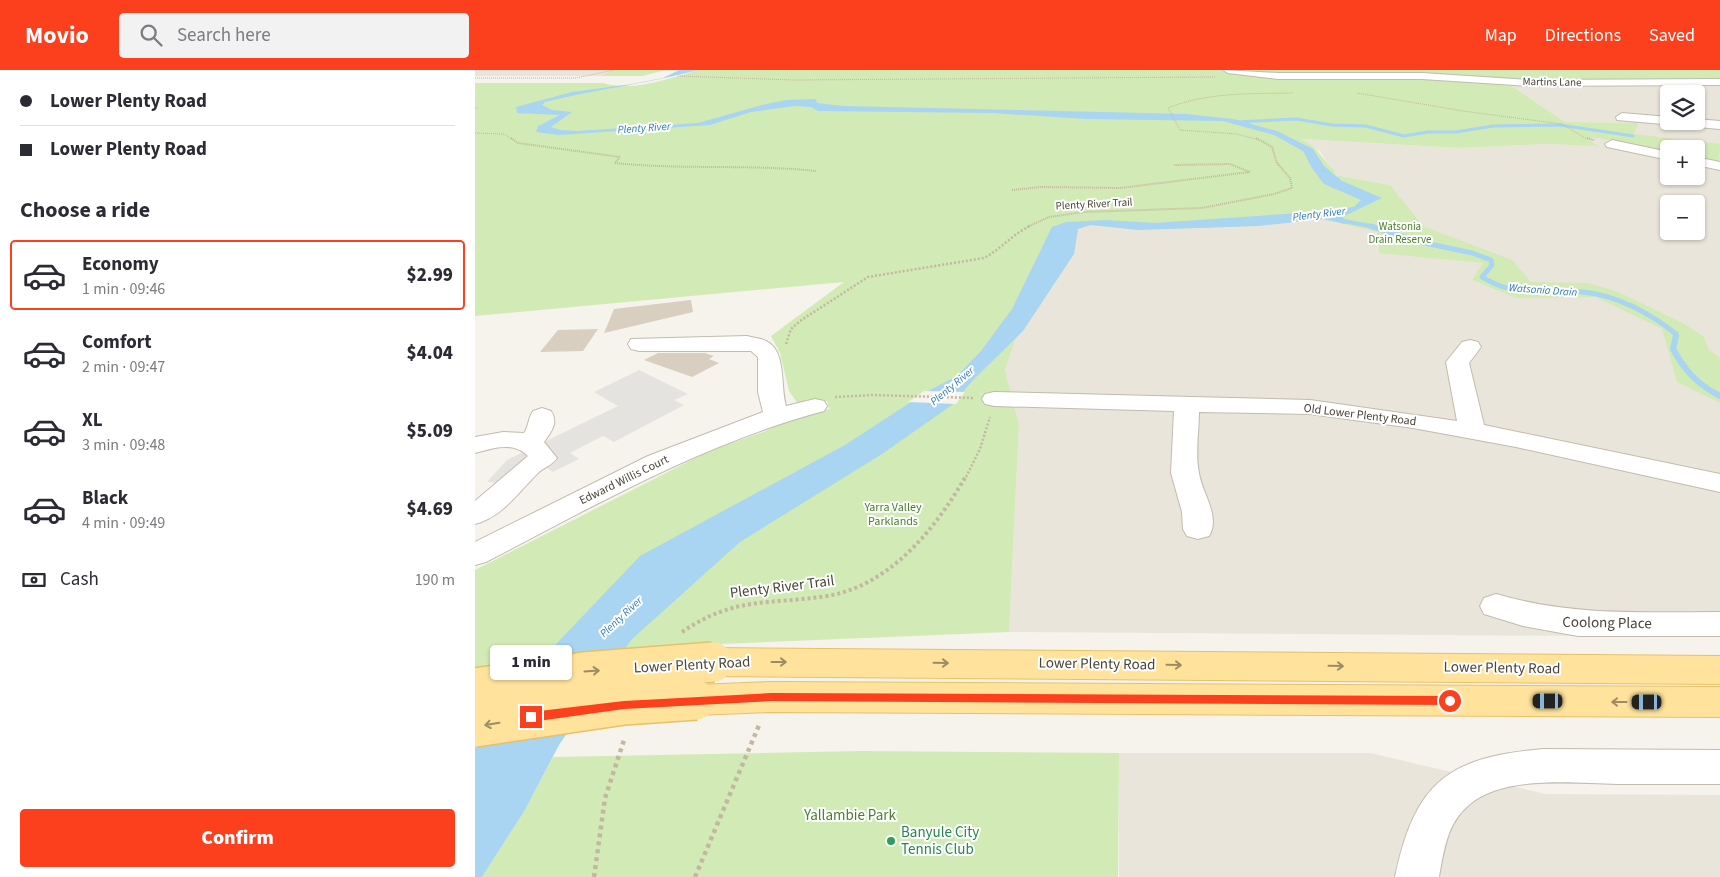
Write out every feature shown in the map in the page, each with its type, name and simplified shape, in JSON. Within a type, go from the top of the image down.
[{"type":"main road","name":"Lower Plenty Road","points":[[475,688],[584,672],[713,662],[1720,670]]},
{"type":"main road","points":[[475,727],[624,705],[771,697],[1720,702]]},
{"type":"street","name":"Martins Lane","points":[[1229,70],[1264,75],[1422,76],[1531,83],[1717,83]]},
{"type":"street","points":[[1622,117],[1660,120]]},
{"type":"street","points":[[1705,124],[1720,125]]},
{"type":"street","points":[[1612,144],[1660,154]]},
{"type":"street","points":[[1705,163],[1720,166]]},
{"type":"street","points":[[636,345],[739,342],[759,346],[769,356],[770,392],[777,416]]},
{"type":"street","points":[[1470,348],[1457,362],[1472,431]]},
{"type":"street","name":"Old Lower Plenty Road","points":[[994,399],[1310,407],[1353,411],[1472,431],[1720,483]]},
{"type":"street","name":"Edward Willis Court","points":[[475,555],[658,462],[777,416],[824,402]]},
{"type":"street","points":[[1187,404],[1185,473],[1197,512],[1198,529]]},
{"type":"street","points":[[530,444],[542,426],[542,416]]},
{"type":"street","points":[[475,445],[519,440],[530,444],[544,458],[531,465],[496,500],[475,515]]},
{"type":"street","name":"Coolong Place","points":[[1495,606],[1548,621],[1576,623],[1720,624]]},
{"type":"street","points":[[1417,877],[1421,851],[1430,823],[1445,800],[1462,785],[1485,774],[1516,768],[1720,767]]},
{"type":"path","points":[[475,78],[576,78],[614,70]]},
{"type":"path","points":[[678,76],[793,80],[1264,75]]},
{"type":"path","name":"Plenty River Trail","points":[[786,351],[791,329],[800,321],[868,277],[951,266],[984,258],[995,252],[1021,230],[1049,217],[1085,212],[1202,208],[1264,196],[1292,188],[1291,178],[1278,165],[1276,153],[1269,145],[1232,134],[1179,129],[1168,108],[1184,102],[1233,94],[1306,91],[1316,85],[1312,76]]},
{"type":"path","points":[[1355,92],[1463,111],[1562,124],[1585,138],[1612,144]]},
{"type":"path","points":[[475,133],[504,134],[518,143],[617,156],[620,158],[615,163],[752,166],[816,171]]},
{"type":"path","points":[[1012,190],[1041,187],[1121,188],[1239,175],[1250,172],[1230,164],[1174,165]]},
{"type":"path","points":[[824,402],[852,395],[994,399]]},
{"type":"path","name":"Plenty River Trail","points":[[677,635],[697,619],[722,608],[743,603],[840,593],[863,585],[882,573],[908,550],[946,508],[968,474],[979,452],[994,399]]},
{"type":"path","points":[[695,877],[771,697]]},
{"type":"path","points":[[594,877],[605,798],[629,728]]},
{"type":"shaded area","points":[[475,70],[612,70],[601,76],[475,76]]},
{"type":"shaded area","points":[[1500,78],[1525,81],[1720,80],[1720,637],[1009,632],[1019,424],[1005,370],[1016,338],[1023,331],[1074,254],[1078,229],[1091,225],[1138,230],[1258,226],[1320,219],[1347,225],[1390,185],[1335,175],[1333,173],[1335,170],[1328,164],[1320,151],[1299,139],[1459,148],[1548,144],[1598,145],[1586,137],[1631,123],[1565,122]]},
{"type":"shaded area","points":[[639,370],[688,394],[674,400],[684,405],[614,442],[603,436],[570,453],[579,459],[553,472],[544,466],[505,483],[487,482],[507,460],[618,406],[594,392]]},
{"type":"shaded area","points":[[1119,753],[1370,753],[1546,794],[1720,795],[1720,877],[1119,877]]},
{"type":"green space","points":[[612,70],[666,70],[642,76],[601,76]]},
{"type":"green space","name":"Yarra Valley Parklands","points":[[698,70],[1720,70],[1720,80],[1525,81],[1500,78],[1565,122],[1638,123],[1634,134],[1686,140],[1660,140],[1660,150],[1599,138],[1587,138],[1599,146],[1548,144],[1459,148],[1301,139],[1317,150],[1335,170],[1335,175],[1390,185],[1423,226],[1512,260],[1531,282],[1588,283],[1616,291],[1685,324],[1704,337],[1709,350],[1720,358],[1720,403],[1677,382],[1662,329],[1596,297],[1517,298],[1472,280],[1483,263],[1379,253],[1378,232],[1320,219],[1258,226],[1138,230],[1091,225],[1078,229],[1074,254],[1023,331],[1016,338],[1005,370],[1019,424],[1009,632],[720,644],[649,649],[475,671],[475,570],[711,450],[766,431],[798,415],[829,409],[827,401],[798,404],[789,391],[780,353],[771,336],[844,282],[475,316],[475,83],[603,83],[627,86],[675,77]]},
{"type":"green space","name":"Yarra Valley Parklands","points":[[1705,142],[1720,144],[1719,162],[1705,160]]},
{"type":"green space","name":"Yallambie Park","points":[[860,751],[1119,753],[1118,877],[482,877],[525,810],[553,757]]},
{"type":"water","name":"Plenty River","points":[[679,70],[698,70],[660,79],[564,97],[545,102],[542,105],[552,110],[572,112],[551,127],[560,130],[577,131],[698,123],[786,100],[816,99],[817,103],[843,106],[1186,114],[1233,119],[1277,131],[1313,149],[1324,166],[1342,181],[1382,198],[1342,217],[1348,221],[1345,224],[1324,219],[1258,226],[1138,230],[1091,225],[1078,229],[1074,254],[1023,331],[973,380],[952,405],[882,454],[740,542],[631,640],[559,745],[525,810],[482,877],[475,877],[475,729],[640,556],[845,445],[928,391],[957,376],[981,351],[1012,309],[1052,227],[1066,222],[1105,220],[1154,223],[1316,212],[1354,207],[1361,200],[1324,184],[1312,168],[1303,151],[1274,135],[1223,121],[1087,119],[991,113],[818,111],[811,107],[794,106],[751,112],[710,125],[559,135],[536,132],[538,126],[560,115],[517,113],[516,107],[572,92],[663,78]]},
{"type":"pier","points":[[924,391],[965,392],[956,404],[908,402]]},
{"type":"building","points":[[691,300],[693,312],[604,333],[614,309]]},
{"type":"building","points":[[598,329],[583,351],[540,352],[558,330]]},
{"type":"building","points":[[658,353],[705,353],[714,356],[709,359],[719,363],[692,377],[644,360]]},
{"type":"waterway","points":[[1236,122],[1296,119],[1332,125],[1366,126],[1404,136],[1428,132],[1456,132],[1493,126],[1560,125],[1633,136]]},
{"type":"waterway","name":"Watsonia Drain","points":[[1338,220],[1376,227]]},
{"type":"waterway","name":"Watsonia Drain","points":[[1370,226],[1420,242],[1472,253],[1491,260],[1492,265],[1482,277],[1507,288],[1531,291],[1583,292],[1620,301],[1655,319],[1676,334],[1675,338]]},
{"type":"waterway","name":"Watsonia Drain","points":[[1676,336],[1673,349],[1682,364],[1698,382],[1720,396]]},
{"type":"place","name":"Banyule City Tennis Club","points":[[891,841]]},
{"type":"route","points":[[531,717],[624,705],[771,697],[1450,701]]},
{"type":"park label","name":"Watsonia Drain Reserve","points":[[1400,232]]}]
